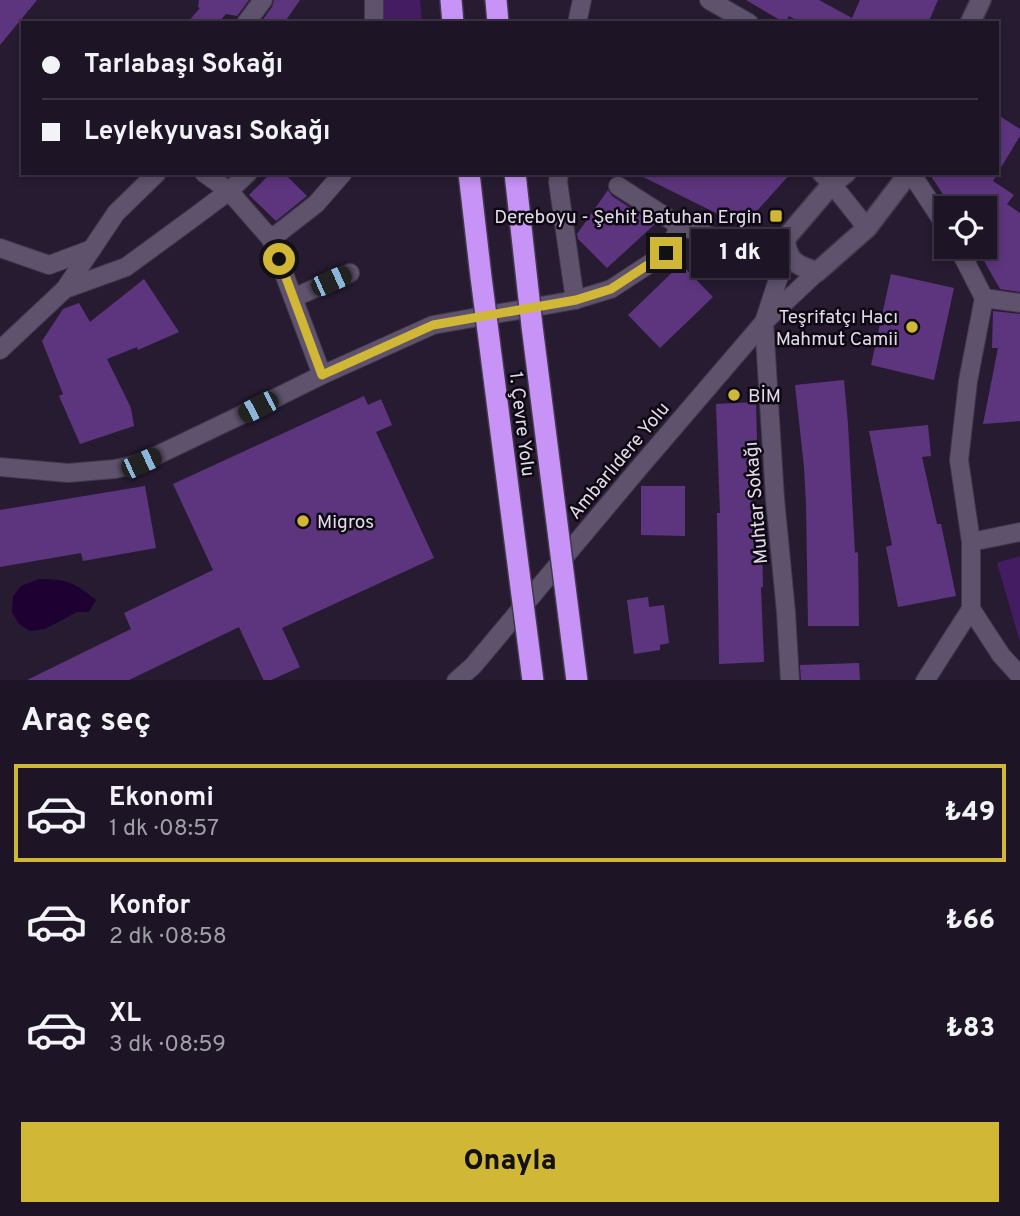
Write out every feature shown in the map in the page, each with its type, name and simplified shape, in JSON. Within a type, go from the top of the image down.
[{"type":"highway","points":[[451,0],[453,21]]},
{"type":"highway","points":[[496,0],[498,21]]},
{"type":"highway","name":"1. Çevre Yolu","points":[[469,175],[533,680]]},
{"type":"highway","name":"1. Çevre Yolu","points":[[515,175],[577,680]]},
{"type":"main road","points":[[971,21],[981,0]]},
{"type":"main road","points":[[833,177],[786,246],[798,265],[817,272],[867,228],[908,175]]},
{"type":"street","points":[[247,21],[263,0]]},
{"type":"street","points":[[374,0],[374,21]]},
{"type":"street","points":[[709,0],[746,21]]},
{"type":"street","points":[[0,350],[65,289],[116,213],[155,175]]},
{"type":"street","points":[[207,175],[229,191],[271,239],[322,375]]},
{"type":"street","points":[[65,289],[127,267],[229,191],[246,175]]},
{"type":"street","points":[[271,239],[316,204],[341,175]]},
{"type":"street","points":[[559,175],[576,300]]},
{"type":"street","points":[[911,175],[934,209]]},
{"type":"street","points":[[833,177],[867,228]]},
{"type":"street","points":[[618,186],[680,226],[741,246],[786,246],[764,322]]},
{"type":"street","points":[[0,467],[68,473],[115,469],[141,463],[322,375],[433,325],[576,300],[611,289],[666,253],[680,226]]},
{"type":"street","points":[[0,248],[49,265],[92,249]]},
{"type":"street","points":[[926,680],[971,610],[971,542],[959,460],[968,381],[984,298],[964,259]]},
{"type":"street","name":"Ambarlıdere Yolu","points":[[457,680],[473,666],[764,322],[817,272]]},
{"type":"street","points":[[293,298],[349,273]]},
{"type":"street","points":[[984,298],[1020,303]]},
{"type":"street","name":"Muhtar Sokağı","points":[[764,322],[790,680]]},
{"type":"street","points":[[971,542],[1020,532]]},
{"type":"street","points":[[971,610],[1001,655],[1020,676]]},
{"type":"shaded area","points":[[381,0],[420,0],[422,21],[382,21]]},
{"type":"shaded area","points":[[1020,556],[1020,642],[997,563]]},
{"type":"shaded area","points":[[39,579],[70,583],[96,600],[89,612],[77,612],[45,629],[30,631],[19,624],[12,612],[13,596],[21,586]]},
{"type":"building","points":[[0,0],[37,0],[0,45]]},
{"type":"building","points":[[199,0],[249,0],[237,16],[226,14],[220,21],[189,21],[200,8]]},
{"type":"building","points":[[274,0],[300,0],[285,21],[262,21]]},
{"type":"building","points":[[746,0],[819,0],[852,18],[860,0],[938,0],[929,21],[798,21],[789,16],[786,21],[782,21]]},
{"type":"building","points":[[999,116],[1020,129],[1020,136],[999,171]]},
{"type":"building","points":[[269,175],[286,175],[307,196],[276,221],[249,195]]},
{"type":"building","points":[[639,175],[789,175],[746,223],[722,216]]},
{"type":"building","points":[[930,175],[997,175],[993,181],[1014,195],[1007,204],[1020,213],[1020,292],[1000,289],[983,259],[997,259],[997,196],[944,196]]},
{"type":"building","points":[[608,190],[612,196],[655,224],[607,268],[578,239],[577,234]]},
{"type":"building","points":[[681,264],[713,297],[660,348],[628,315]]},
{"type":"building","name":"Teşrifatçı Hacı Mahmut Camii","points":[[891,274],[954,288],[934,380],[871,365]]},
{"type":"building","points":[[144,279],[179,332],[138,350],[137,347],[107,359],[131,408],[134,426],[80,444],[59,396],[63,394],[42,341],[63,309],[79,303],[90,322]]},
{"type":"building","points":[[993,311],[1020,314],[1020,421],[983,424],[998,348],[992,348]]},
{"type":"building","points":[[844,380],[855,553],[858,552],[859,626],[808,626],[806,504],[795,385]]},
{"type":"building","name":"Migros","points":[[364,396],[368,405],[381,399],[392,425],[376,432],[434,558],[282,628],[300,667],[271,680],[264,680],[239,627],[129,680],[27,680],[131,629],[124,613],[213,570],[173,484]]},
{"type":"building","points":[[756,402],[758,487],[752,488],[754,543],[762,543],[764,662],[719,664],[717,513],[720,513],[716,404]]},
{"type":"building","points":[[928,425],[931,456],[922,457],[937,524],[941,524],[956,596],[898,607],[886,547],[892,545],[869,431]]},
{"type":"building","points":[[145,486],[156,548],[83,561],[81,553],[0,567],[0,510]]},
{"type":"building","points":[[641,486],[685,486],[685,536],[641,535]]},
{"type":"building","points":[[648,597],[649,607],[664,605],[669,643],[660,645],[660,650],[634,654],[627,600]]},
{"type":"building","points":[[859,663],[860,680],[801,680],[800,665]]},
{"type":"place","name":"Dereboyu - Şehit Batuhan Ergin","points":[[776,216]]},
{"type":"place","name":"Teşrifatçı Hacı Mahmut Camii","points":[[912,327]]},
{"type":"place","name":"BİM","points":[[734,395]]},
{"type":"place","name":"Migros","points":[[303,521]]},
{"type":"route","points":[[279,259],[322,375],[433,325],[576,300],[611,289],[666,253]]}]
